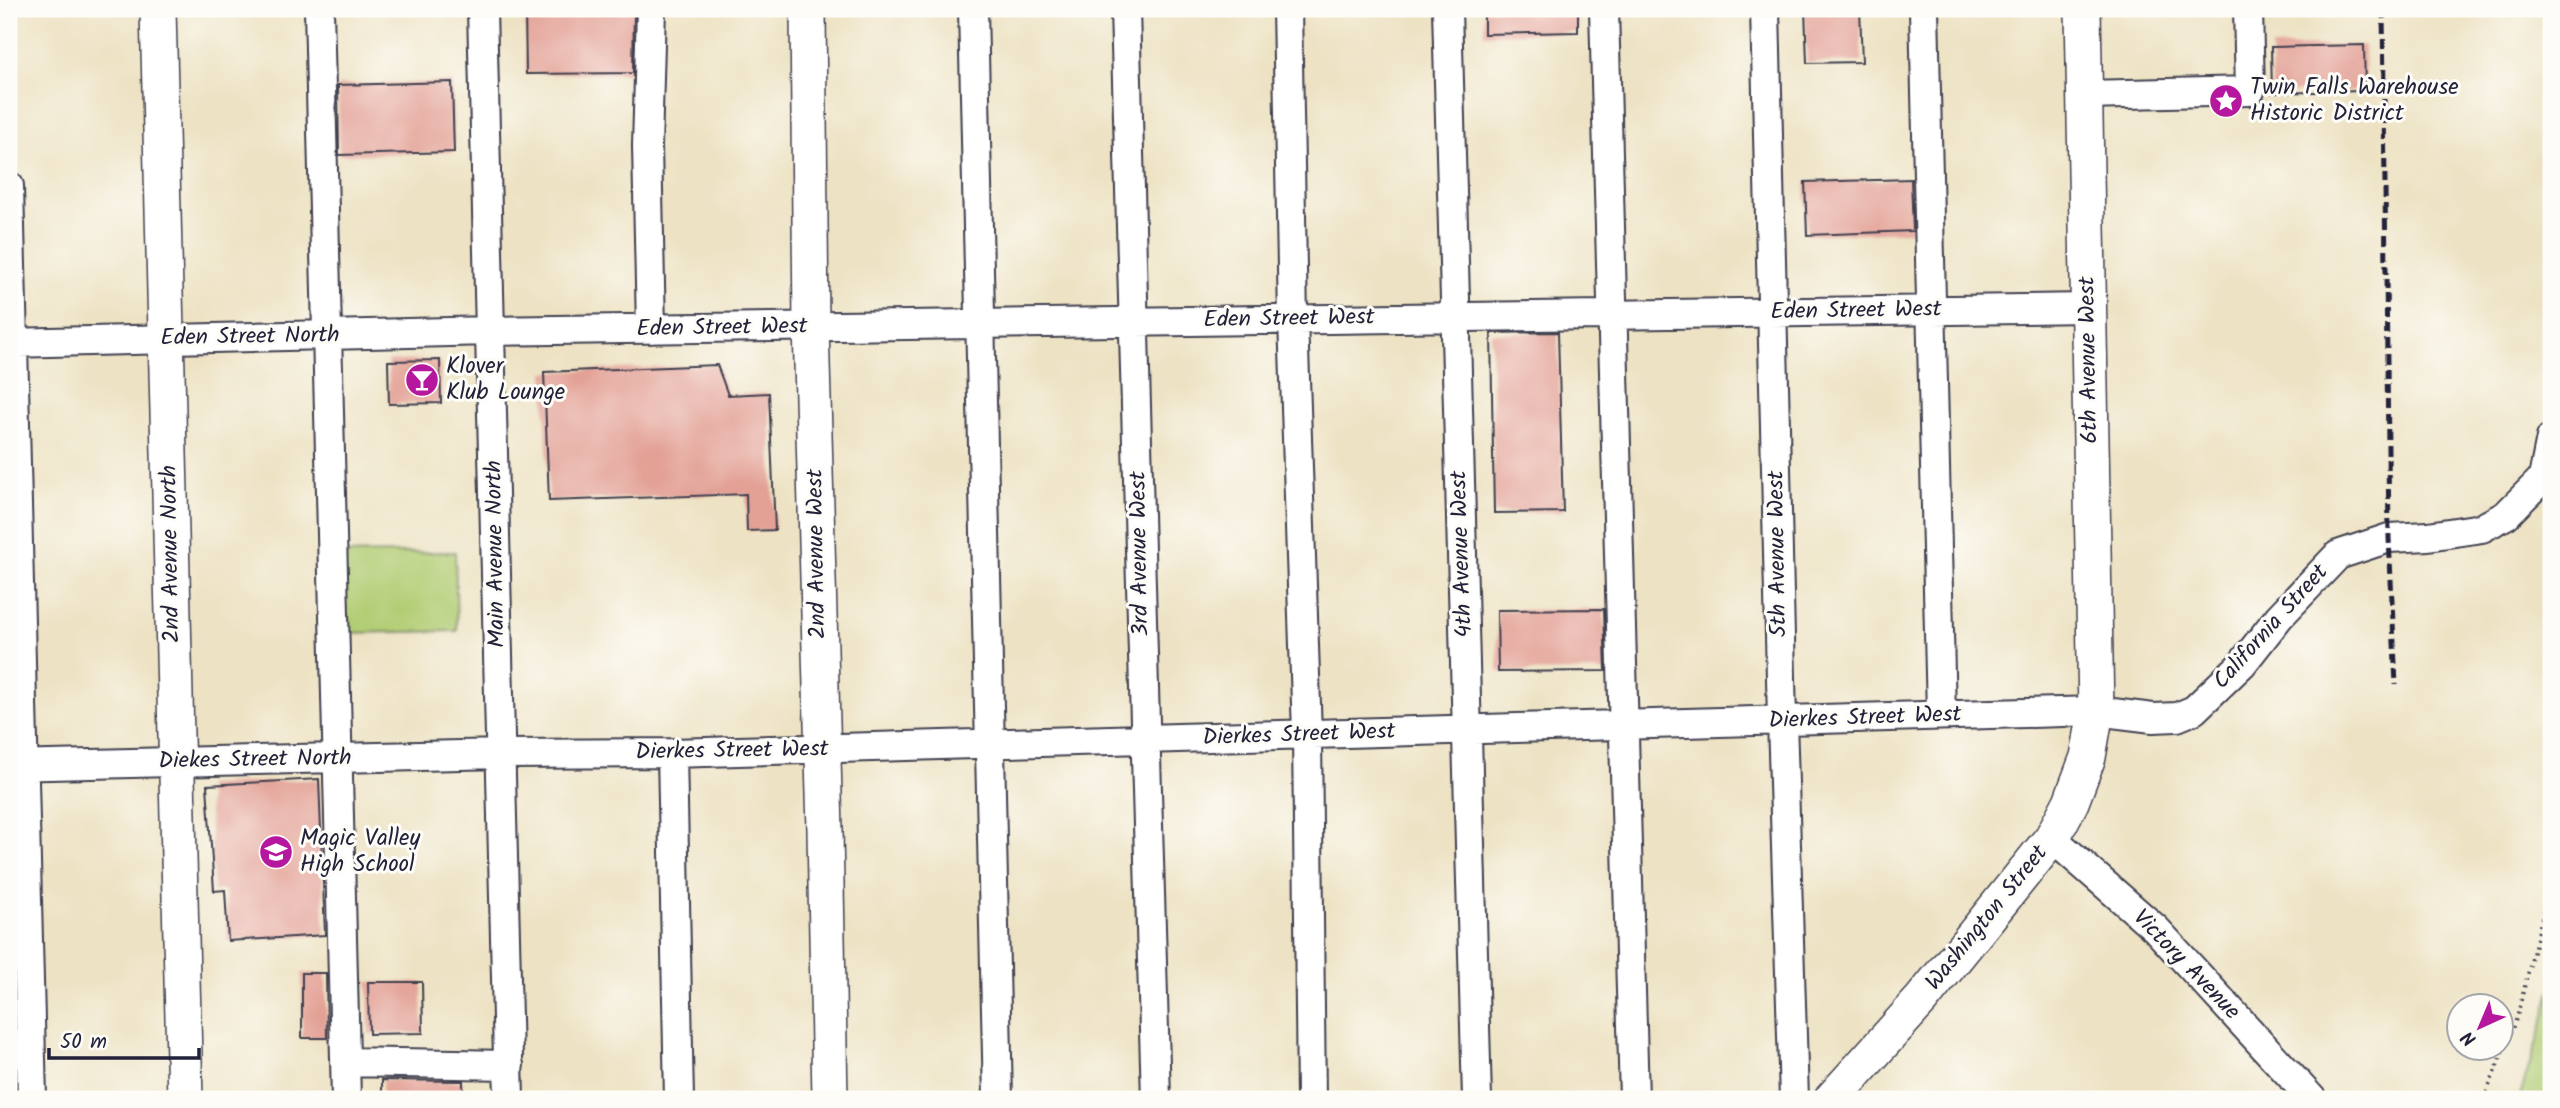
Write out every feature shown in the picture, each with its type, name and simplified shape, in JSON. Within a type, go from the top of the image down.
[{"type":"main road","name":"2nd Avenue North","points":[[158,9],[185,1099]]},
{"type":"main road","name":"2nd Avenue West","points":[[808,9],[811,326],[830,1099]]},
{"type":"main road","name":"6th Avenue West","points":[[2083,9],[2096,711]]},
{"type":"main road","name":"Washington Street","points":[[1832,1099],[1922,999],[2052,838],[2071,802],[2088,757],[2096,711]]},
{"type":"street","points":[[319,9],[346,1099]]},
{"type":"street","name":"Main Avenue North","points":[[482,9],[509,1099]]},
{"type":"street","points":[[651,329],[647,146],[652,9]]},
{"type":"street","points":[[973,9],[998,1099]]},
{"type":"street","name":"3rd Avenue West","points":[[1125,9],[1156,1099]]},
{"type":"street","points":[[1287,9],[1293,319],[1307,734],[1311,1099]]},
{"type":"street","name":"4th Avenue West","points":[[1447,9],[1477,1099]]},
{"type":"street","points":[[1604,9],[1634,1099]]},
{"type":"street","name":"5th Avenue West","points":[[1765,9],[1794,1099]]},
{"type":"street","points":[[1924,9],[1941,715]]},
{"type":"street","points":[[2085,95],[2250,91],[2248,9]]},
{"type":"street","points":[[9,186],[16,766],[33,1099]]},
{"type":"street","name":"Eden Street West","points":[[490,331],[2088,308]]},
{"type":"street","name":"Eden Street North","points":[[11,343],[490,331]]},
{"type":"street","name":"California Street","points":[[2096,711],[2153,718],[2177,717],[2194,710],[2242,663],[2279,617],[2338,555],[2389,538],[2482,528],[2506,514],[2543,478],[2551,438]]},
{"type":"street","name":"Dierkes Street West","points":[[501,754],[822,749],[2096,711]]},
{"type":"street","points":[[672,753],[679,1099]]},
{"type":"street","name":"Diekes Street North","points":[[16,766],[501,754]]},
{"type":"street","name":"Victory Avenue","points":[[2052,838],[2155,929],[2312,1099]]},
{"type":"street","points":[[345,1062],[509,1065]]},
{"type":"path","points":[[2484,1099],[2517,1017],[2551,880]]},
{"type":"path","points":[[2546,1099],[2551,1083]]},
{"type":"green space","points":[[455,552],[457,631],[342,633],[340,554]]},
{"type":"green space","points":[[2551,990],[2551,1099],[2519,1099],[2545,1016]]},
{"type":"building","points":[[525,9],[634,9],[633,73],[526,74]]},
{"type":"building","points":[[1484,9],[1578,9],[1578,32],[1484,34]]},
{"type":"building","points":[[1805,9],[1860,9],[1862,62],[1807,63]]},
{"type":"building","points":[[2364,45],[2365,91],[2272,93],[2271,47]]},
{"type":"building","points":[[452,82],[454,152],[339,155],[338,85]]},
{"type":"building","points":[[1911,179],[1913,231],[1807,235],[1805,182]]},
{"type":"building","points":[[1558,332],[1563,512],[1494,513],[1491,333]]},
{"type":"building","points":[[440,360],[441,403],[389,404],[388,361]]},
{"type":"building","points":[[717,365],[728,395],[769,393],[775,530],[747,531],[746,494],[549,501],[544,372]]},
{"type":"building","points":[[1604,609],[1606,671],[1498,672],[1497,610]]},
{"type":"building","points":[[319,779],[325,935],[228,941],[225,890],[214,891],[207,785]]},
{"type":"building","points":[[302,973],[326,973],[327,1038],[302,1038]]},
{"type":"building","points":[[368,982],[422,982],[423,1033],[369,1034]]},
{"type":"building","points":[[382,1080],[463,1081],[463,1099],[382,1099]]},
{"type":"railway","points":[[2383,9],[2389,538],[2396,685]]},
{"type":"place","name":"Twin Falls Warehouse Historic District","points":[[2226,101]]},
{"type":"place","name":"Klover Klub Lounge","points":[[422,380]]},
{"type":"place","name":"Magic Valley High School","points":[[276,852]]}]
